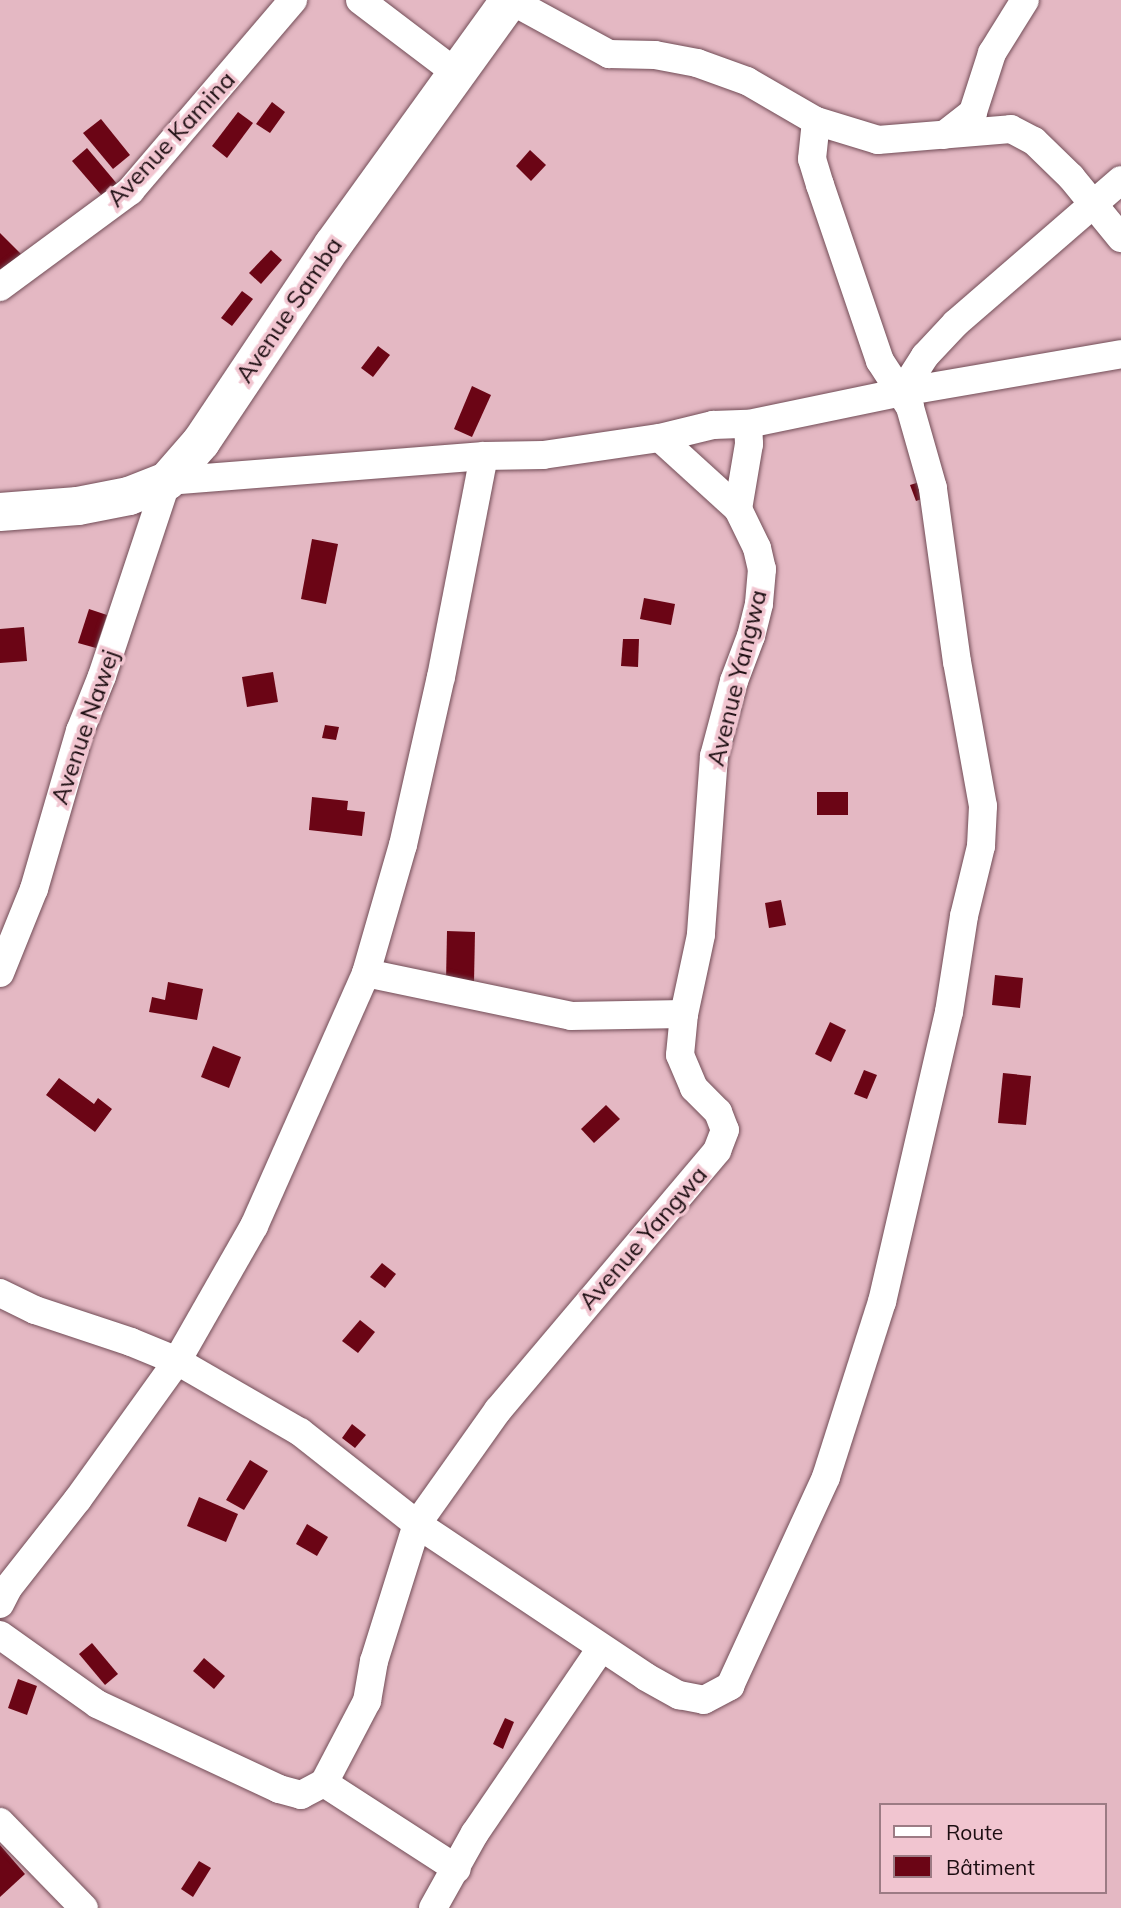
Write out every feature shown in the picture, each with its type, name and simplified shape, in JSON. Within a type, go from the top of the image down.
[{"type":"street","name":"Avenue Kamina","points":[[0,287],[130,191],[293,0]]},
{"type":"street","points":[[360,0],[456,73]]},
{"type":"street","points":[[510,0],[609,54],[655,55],[697,63],[747,82],[816,121],[878,140],[1011,129],[1034,141],[1095,205],[1121,239]]},
{"type":"street","name":"Avenue Samba","points":[[0,512],[78,506],[129,496],[167,481],[201,442],[333,245],[510,0]]},
{"type":"street","points":[[944,135],[973,112],[992,53],[1025,0]]},
{"type":"street","points":[[0,1293],[35,1310],[131,1342],[177,1361],[300,1432],[417,1524],[601,1648],[679,1695],[704,1700],[730,1686],[825,1477],[882,1302],[949,1012],[964,916],[981,846],[984,806],[957,662],[933,488],[910,407],[880,360],[820,185],[812,159],[816,121]]},
{"type":"street","points":[[902,392],[925,356],[956,323],[1121,180]]},
{"type":"street","points":[[167,481],[484,456],[543,455],[660,438],[713,425],[748,424],[902,392],[1121,354]]},
{"type":"street","points":[[738,509],[749,444],[748,424]]},
{"type":"street","points":[[660,438],[738,509]]},
{"type":"street","points":[[0,1604],[8,1588],[78,1499],[177,1361],[254,1226],[366,973],[403,845],[441,677],[484,456]]},
{"type":"street","name":"Avenue Nawej","points":[[0,973],[34,889],[80,731],[102,676],[167,481]]},
{"type":"street","name":"Avenue Yangwa","points":[[324,1783],[367,1701],[374,1661],[417,1524],[498,1410],[718,1151],[725,1130],[718,1112],[694,1088],[680,1055],[684,1014],[701,935],[714,756],[734,681],[751,636],[759,604],[762,569],[757,548],[738,509]]},
{"type":"street","points":[[366,973],[571,1016],[684,1014]]},
{"type":"street","points":[[0,1635],[97,1704],[279,1789],[302,1795],[324,1783],[457,1870]]},
{"type":"street","points":[[433,1908],[457,1870],[475,1833],[601,1648]]},
{"type":"street","points":[[0,1822],[85,1908]]},
{"type":"building","points":[[272,102],[285,112],[270,133],[256,124]]},
{"type":"building","points":[[238,112],[253,123],[227,158],[212,146]]},
{"type":"building","points":[[101,119],[130,155],[113,169],[83,133]]},
{"type":"building","points":[[87,148],[118,185],[103,197],[72,161]]},
{"type":"building","points":[[530,150],[546,165],[531,181],[516,166]]},
{"type":"building","points":[[0,233],[21,254],[0,275]]},
{"type":"building","points":[[271,250],[282,260],[261,284],[249,273]]},
{"type":"building","points":[[242,291],[253,299],[232,326],[221,318]]},
{"type":"building","points":[[378,346],[390,355],[373,377],[361,368]]},
{"type":"building","points":[[472,386],[491,395],[472,437],[454,429]]},
{"type":"building","points":[[926,480],[931,496],[916,501],[910,485]]},
{"type":"building","points":[[312,539],[338,544],[326,604],[301,599]]},
{"type":"building","points":[[644,598],[675,604],[671,625],[640,619]]},
{"type":"building","points":[[89,609],[107,615],[96,648],[78,643]]},
{"type":"building","points":[[24,627],[27,661],[0,663],[0,629]]},
{"type":"building","points":[[623,639],[639,639],[638,667],[621,666]]},
{"type":"building","points":[[273,672],[278,702],[247,707],[242,677]]},
{"type":"building","points":[[325,725],[339,727],[336,740],[322,738]]},
{"type":"building","points":[[817,792],[848,792],[848,815],[817,815]]},
{"type":"building","points":[[312,797],[348,801],[347,810],[365,812],[362,836],[309,830]]},
{"type":"building","points":[[781,900],[786,925],[769,928],[765,903]]},
{"type":"building","points":[[447,931],[475,932],[474,982],[446,981]]},
{"type":"building","points":[[995,975],[1023,978],[1020,1008],[992,1005]]},
{"type":"building","points":[[168,982],[203,989],[197,1020],[149,1012],[152,997],[165,1000]]},
{"type":"building","points":[[830,1022],[846,1030],[831,1062],[815,1054]]},
{"type":"building","points":[[213,1046],[241,1057],[229,1088],[201,1077]]},
{"type":"building","points":[[864,1070],[877,1075],[867,1099],[854,1094]]},
{"type":"building","points":[[1003,1073],[1031,1076],[1026,1125],[998,1123]]},
{"type":"building","points":[[59,1078],[94,1104],[98,1098],[112,1109],[95,1132],[46,1095]]},
{"type":"building","points":[[606,1105],[620,1119],[594,1143],[581,1129]]},
{"type":"building","points":[[382,1263],[396,1274],[385,1288],[370,1277]]},
{"type":"building","points":[[360,1320],[375,1332],[358,1353],[342,1341]]},
{"type":"building","points":[[352,1424],[366,1435],[355,1448],[342,1438]]},
{"type":"building","points":[[250,1460],[268,1471],[244,1510],[226,1500]]},
{"type":"building","points":[[199,1497],[238,1514],[226,1542],[187,1526]]},
{"type":"building","points":[[307,1524],[328,1537],[317,1556],[296,1544]]},
{"type":"building","points":[[92,1643],[118,1674],[105,1685],[79,1654]]},
{"type":"building","points":[[204,1658],[225,1676],[214,1689],[193,1671]]},
{"type":"building","points":[[18,1679],[37,1686],[27,1715],[8,1708]]},
{"type":"building","points":[[505,1718],[514,1722],[503,1749],[493,1744]]},
{"type":"building","points":[[0,1845],[25,1874],[0,1897]]},
{"type":"building","points":[[199,1861],[211,1868],[193,1897],[181,1889]]}]
